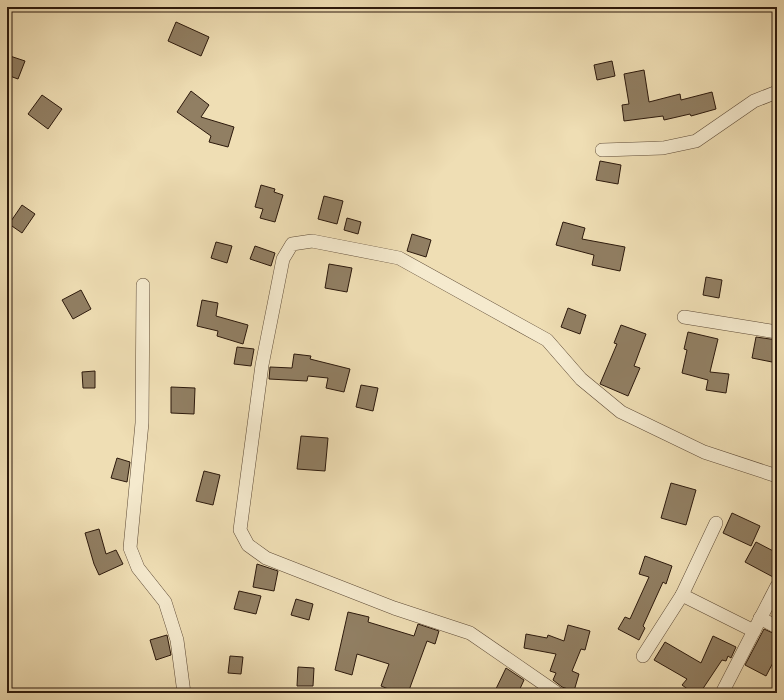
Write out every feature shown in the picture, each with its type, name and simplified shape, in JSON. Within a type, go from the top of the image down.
[{"type":"street","points":[[602,150],[664,148],[696,141],[754,100],[777,92]]},
{"type":"street","points":[[557,693],[470,634],[394,608],[266,558],[248,545],[240,530],[262,365],[283,259],[292,244],[312,240],[399,258],[547,340],[581,379],[621,412],[704,452],[777,476]]},
{"type":"street","points":[[143,285],[142,423],[130,548],[138,568],[165,602],[177,640],[184,693]]},
{"type":"street","points":[[684,317],[777,332]]},
{"type":"street","points":[[644,656],[682,595],[716,523]]},
{"type":"street","points":[[722,693],[777,586]]},
{"type":"street","points":[[682,595],[754,631]]},
{"type":"street","points":[[760,618],[777,628]]},
{"type":"building","points":[[176,22],[209,37],[201,56],[168,41]]},
{"type":"building","points":[[7,55],[25,61],[18,79],[7,75]]},
{"type":"building","points":[[612,61],[615,76],[597,80],[594,65]]},
{"type":"building","points":[[644,70],[649,102],[680,94],[681,100],[712,92],[716,109],[691,116],[690,114],[664,120],[663,116],[624,121],[622,105],[629,104],[624,74]]},
{"type":"building","points":[[191,91],[209,105],[201,117],[234,127],[228,147],[209,142],[211,136],[177,112]]},
{"type":"building","points":[[42,95],[62,109],[48,129],[28,114]]},
{"type":"building","points":[[600,161],[621,165],[618,184],[596,180]]},
{"type":"building","points":[[261,185],[275,189],[274,192],[283,195],[275,222],[260,218],[263,209],[255,207]]},
{"type":"building","points":[[324,196],[343,201],[337,224],[318,219]]},
{"type":"building","points":[[22,205],[35,214],[22,233],[9,224]]},
{"type":"building","points":[[347,218],[361,222],[358,234],[344,230]]},
{"type":"building","points":[[563,222],[585,228],[582,239],[625,247],[620,271],[592,265],[594,255],[556,245]]},
{"type":"building","points":[[412,234],[431,240],[426,257],[407,251]]},
{"type":"building","points":[[216,242],[232,246],[227,263],[211,258]]},
{"type":"building","points":[[255,246],[275,253],[271,266],[250,259]]},
{"type":"building","points":[[329,264],[352,268],[347,292],[325,288]]},
{"type":"building","points":[[706,277],[722,280],[719,298],[703,295]]},
{"type":"building","points":[[81,290],[91,309],[73,319],[62,300]]},
{"type":"building","points":[[202,300],[218,303],[216,316],[248,325],[243,344],[217,336],[218,331],[197,326]]},
{"type":"building","points":[[568,308],[586,315],[580,334],[561,327]]},
{"type":"building","points":[[621,325],[646,334],[634,366],[640,368],[628,396],[600,384],[617,344],[614,343]]},
{"type":"building","points":[[688,332],[718,339],[710,372],[729,374],[726,393],[706,390],[708,380],[682,373],[687,350],[684,349]]},
{"type":"building","points":[[756,337],[777,340],[777,363],[752,358]]},
{"type":"building","points":[[237,347],[254,349],[251,366],[234,364]]},
{"type":"building","points":[[294,354],[311,356],[310,359],[350,369],[344,392],[326,388],[328,378],[308,376],[307,381],[269,379],[270,367],[292,368]]},
{"type":"building","points":[[95,371],[95,388],[83,388],[82,372]]},
{"type":"building","points":[[361,385],[378,388],[373,411],[356,407]]},
{"type":"building","points":[[171,387],[195,388],[194,414],[171,413]]},
{"type":"building","points":[[301,436],[328,438],[325,471],[297,469]]},
{"type":"building","points":[[117,458],[130,462],[127,482],[111,478]]},
{"type":"building","points":[[204,471],[220,475],[213,505],[196,501]]},
{"type":"building","points":[[671,483],[696,490],[686,525],[661,518]]},
{"type":"building","points":[[732,513],[760,526],[751,546],[723,533]]},
{"type":"building","points":[[99,529],[106,554],[116,550],[123,564],[99,575],[94,564],[85,533]]},
{"type":"building","points":[[756,542],[777,553],[777,569],[773,577],[745,562]]},
{"type":"building","points":[[645,556],[672,566],[666,584],[663,582],[643,626],[645,628],[639,640],[618,629],[625,617],[630,619],[649,577],[639,574]]},
{"type":"building","points":[[257,564],[278,571],[274,591],[253,587]]},
{"type":"building","points":[[239,591],[261,596],[256,614],[234,609]]},
{"type":"building","points":[[296,599],[313,604],[309,620],[291,615]]},
{"type":"building","points":[[348,612],[369,617],[368,622],[414,636],[418,624],[439,631],[435,644],[427,641],[408,693],[398,693],[381,686],[389,664],[357,654],[352,675],[335,670]]},
{"type":"building","points":[[568,625],[590,631],[585,650],[581,649],[572,671],[579,674],[574,691],[562,687],[553,680],[556,673],[550,671],[556,654],[524,648],[526,634],[547,638],[548,635],[564,641]]},
{"type":"building","points":[[764,629],[777,635],[777,655],[766,676],[745,665]]},
{"type":"building","points":[[167,635],[171,655],[156,660],[150,640]]},
{"type":"building","points":[[713,636],[736,647],[731,658],[728,656],[726,661],[722,660],[700,693],[693,693],[682,685],[687,679],[654,660],[665,642],[701,663]]},
{"type":"building","points":[[230,656],[243,657],[241,674],[228,673]]},
{"type":"building","points":[[298,667],[314,668],[313,686],[297,686]]},
{"type":"building","points":[[506,668],[524,680],[518,693],[494,693]]}]
